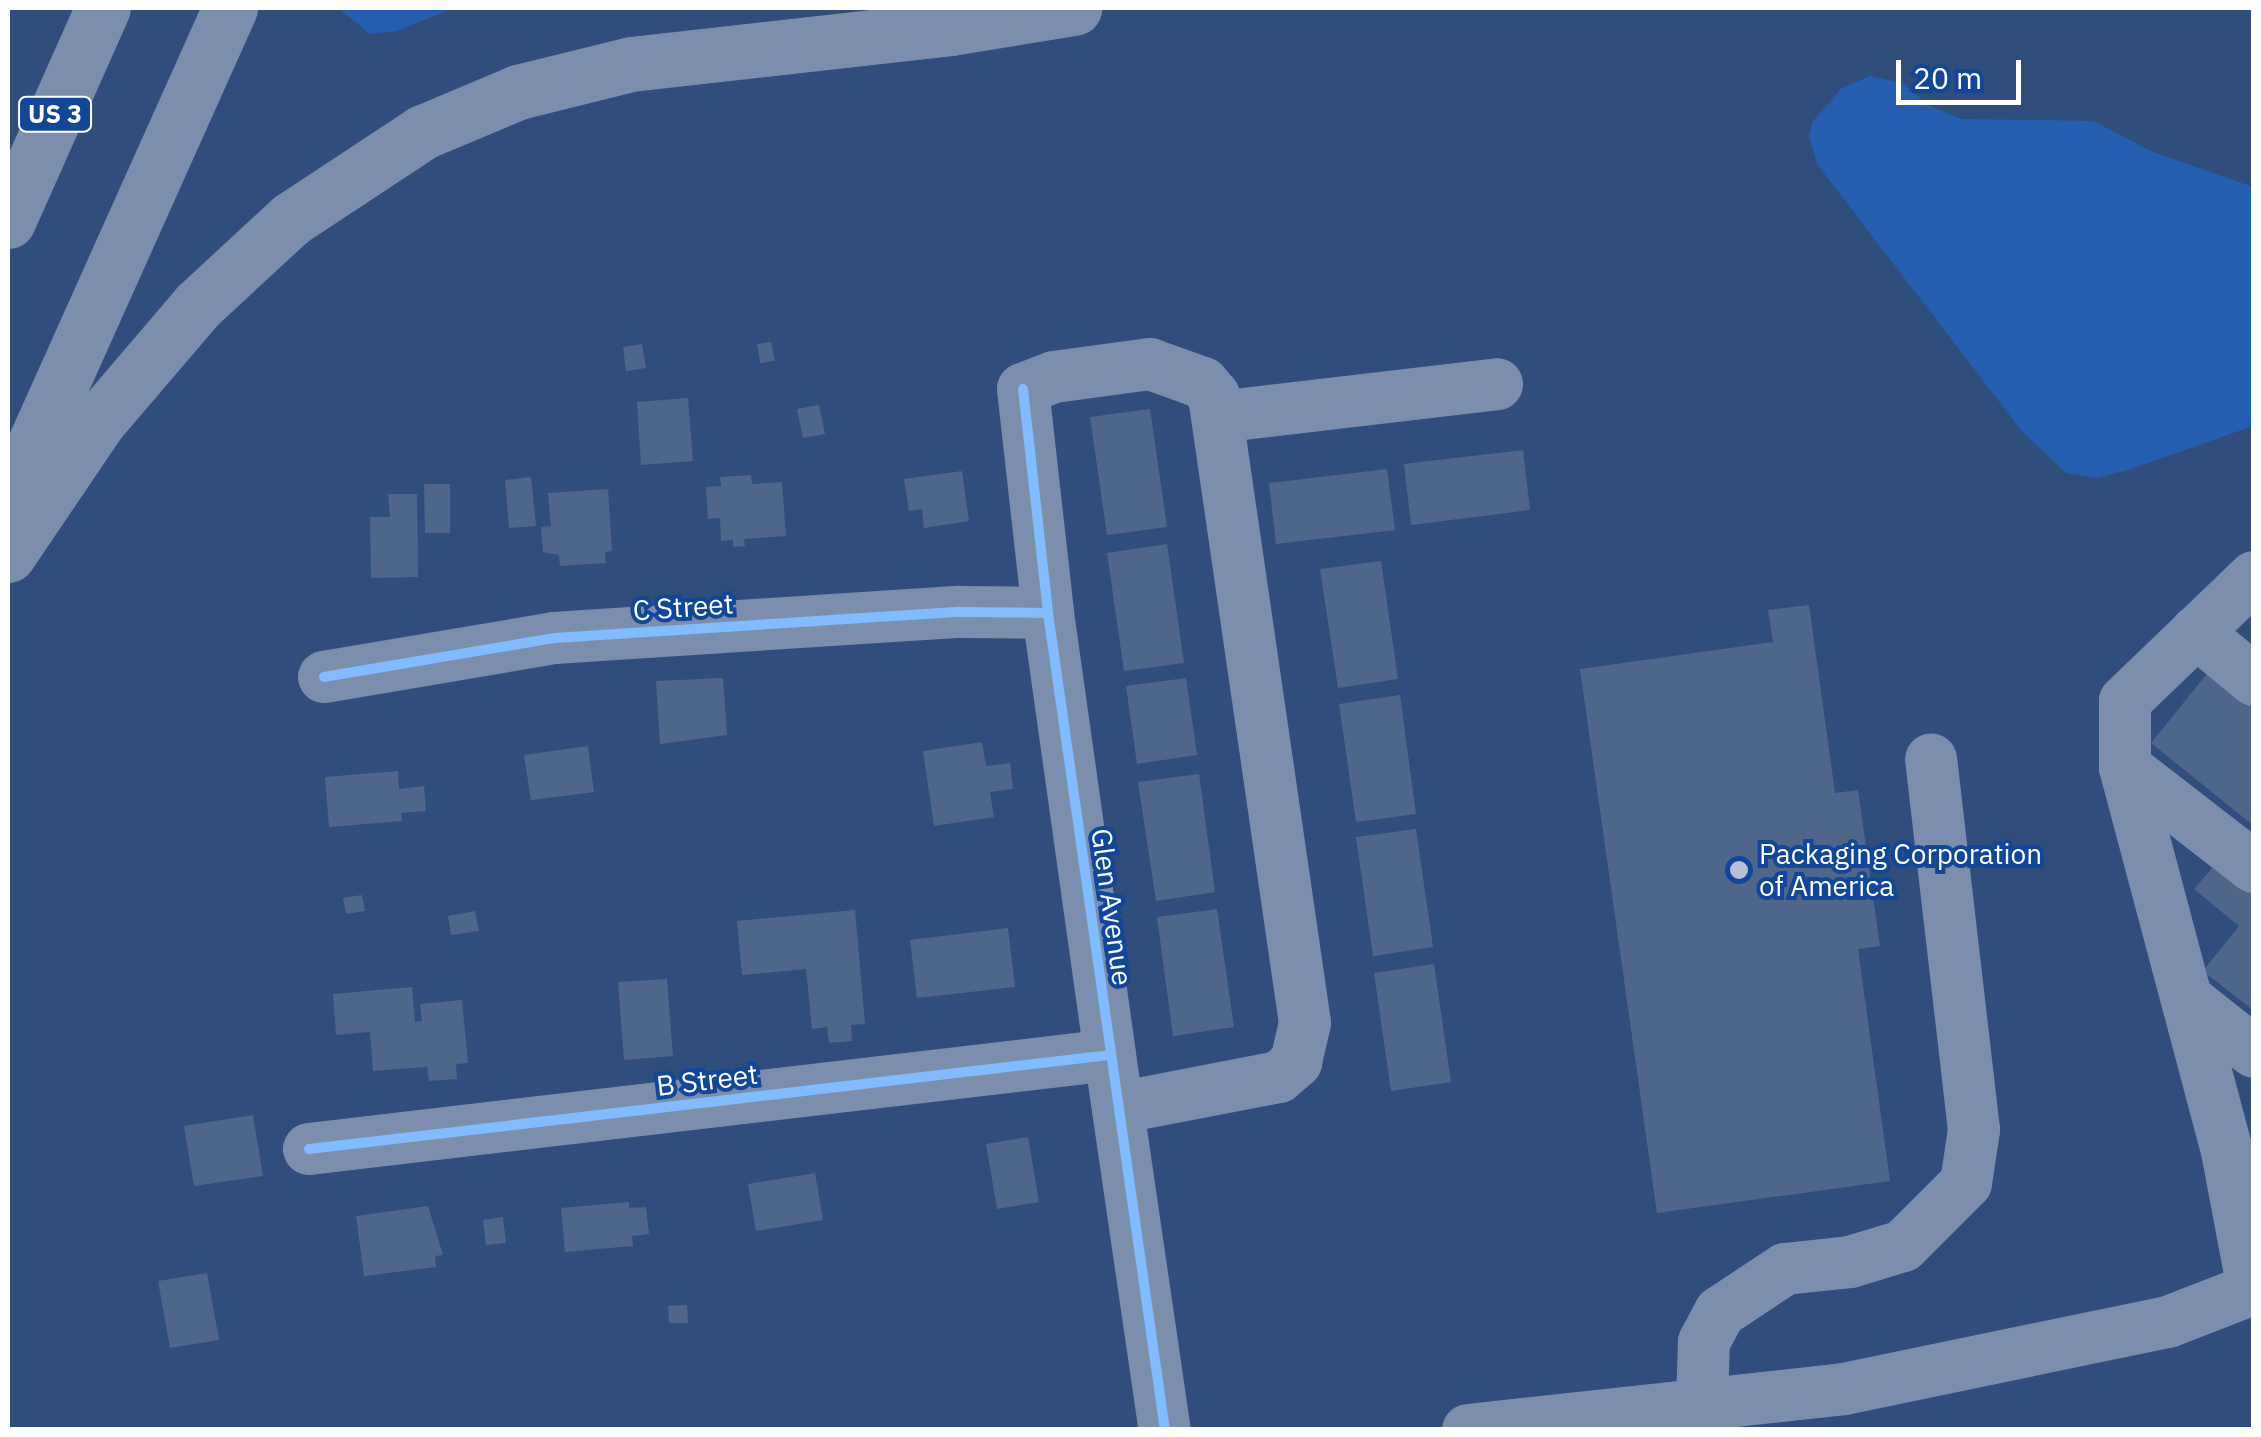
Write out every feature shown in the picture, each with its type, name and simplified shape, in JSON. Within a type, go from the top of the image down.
[{"type":"highway","name":"US 3","points":[[8,221],[103,8]]},
{"type":"highway","points":[[8,503],[230,8]]},
{"type":"highway","points":[[8,555],[98,422],[198,304],[291,219],[423,132],[518,92],[631,64],[931,31],[1074,8]]},
{"type":"street","name":"Glen Avenue","points":[[1165,1430],[1048,613],[1023,389],[1054,378],[1150,364],[1204,383],[1218,417]]},
{"type":"street","points":[[1118,1108],[1280,1077],[1304,1044],[1218,417],[1497,384]]},
{"type":"street","points":[[1468,1430],[1844,1389],[2168,1322],[2252,1289],[2227,1150],[2126,767],[2125,701],[2254,577]]},
{"type":"street","name":"C Street","points":[[324,677],[554,638],[958,612],[1048,613]]},
{"type":"street","points":[[2196,632],[2254,680]]},
{"type":"street","points":[[1702,1404],[1704,1342],[1720,1312],[1785,1268],[1850,1262],[1903,1246],[1966,1183],[1974,1130],[1931,759]]},
{"type":"street","points":[[2126,767],[2254,867]]},
{"type":"street","points":[[2186,999],[2254,1052]]},
{"type":"street","name":"B Street","points":[[310,1149],[1110,1055]]},
{"type":"shaded area","points":[[338,8],[453,8],[397,31],[370,34]]},
{"type":"shaded area","points":[[1870,76],[1903,83],[1928,105],[1961,119],[2093,121],[2153,152],[2253,187],[2253,426],[2097,478],[2066,473],[2021,430],[1817,164],[1809,135],[1813,121],[1842,88]]},
{"type":"building","points":[[771,342],[775,361],[760,363],[757,344]]},
{"type":"building","points":[[642,344],[646,368],[626,371],[623,347]]},
{"type":"building","points":[[688,398],[693,461],[641,465],[637,402]]},
{"type":"building","points":[[819,405],[825,434],[803,438],[797,409]]},
{"type":"building","points":[[1150,409],[1167,527],[1107,535],[1090,417]]},
{"type":"building","points":[[1523,450],[1530,510],[1411,525],[1404,464]]},
{"type":"building","points":[[1387,469],[1395,530],[1276,544],[1269,483]]},
{"type":"building","points":[[962,471],[969,521],[924,528],[922,509],[909,511],[904,479]]},
{"type":"building","points":[[751,475],[752,484],[782,482],[786,536],[744,539],[745,546],[733,547],[733,540],[721,541],[720,518],[708,519],[706,487],[721,486],[720,477]]},
{"type":"building","points":[[531,477],[536,526],[509,528],[505,480]]},
{"type":"building","points":[[424,484],[450,484],[450,533],[425,533]]},
{"type":"building","points":[[608,489],[612,551],[605,552],[606,563],[560,566],[559,555],[543,552],[541,527],[551,526],[548,493]]},
{"type":"building","points":[[388,494],[417,494],[418,577],[371,578],[370,517],[390,517]]},
{"type":"building","points":[[1167,544],[1184,663],[1124,671],[1107,553]]},
{"type":"building","points":[[1381,561],[1398,679],[1338,688],[1320,569]]},
{"type":"building","name":"Packaging Corporation of America","points":[[1809,605],[1835,793],[1858,790],[1880,946],[1858,949],[1890,1181],[1657,1213],[1580,669],[1773,642],[1768,610]]},
{"type":"building","points":[[2210,670],[2254,706],[2254,826],[2151,743]]},
{"type":"building","points":[[723,678],[727,735],[660,744],[656,681]]},
{"type":"building","points":[[1186,678],[1197,755],[1137,764],[1126,686]]},
{"type":"building","points":[[1400,695],[1416,814],[1356,822],[1339,704]]},
{"type":"building","points":[[982,742],[986,766],[1010,763],[1013,789],[990,792],[994,817],[934,826],[923,751]]},
{"type":"building","points":[[588,746],[594,792],[531,800],[524,755]]},
{"type":"building","points":[[398,771],[399,789],[424,786],[426,811],[401,813],[402,821],[329,827],[325,777]]},
{"type":"building","points":[[1199,774],[1215,892],[1156,901],[1138,782]]},
{"type":"building","points":[[1416,829],[1433,947],[1373,956],[1356,837]]},
{"type":"building","points":[[2218,861],[2254,890],[2254,1011],[2203,971],[2239,926],[2194,889]]},
{"type":"building","points":[[362,895],[365,911],[346,914],[343,898]]},
{"type":"building","points":[[1217,909],[1234,1027],[1173,1036],[1157,917]]},
{"type":"building","points":[[855,910],[865,1024],[851,1025],[852,1041],[829,1043],[827,1027],[812,1029],[806,969],[742,975],[737,921]]},
{"type":"building","points":[[475,911],[479,931],[451,935],[448,916]]},
{"type":"building","points":[[1008,928],[1015,987],[917,998],[910,940]]},
{"type":"building","points":[[1434,964],[1451,1082],[1391,1091],[1374,973]]},
{"type":"building","points":[[667,979],[673,1056],[624,1060],[618,982]]},
{"type":"building","points":[[412,987],[415,1022],[422,1021],[420,1004],[462,1000],[468,1063],[456,1064],[457,1079],[429,1081],[427,1067],[373,1071],[370,1032],[336,1035],[333,994]]},
{"type":"building","points":[[253,1115],[263,1176],[194,1186],[184,1126]]},
{"type":"building","points":[[1028,1137],[1039,1202],[997,1209],[986,1144]]},
{"type":"building","points":[[815,1173],[823,1220],[756,1231],[748,1184]]},
{"type":"building","points":[[629,1202],[629,1208],[646,1207],[649,1234],[632,1236],[633,1246],[565,1252],[561,1208]]},
{"type":"building","points":[[428,1206],[443,1255],[435,1256],[436,1267],[364,1276],[356,1216]]},
{"type":"building","points":[[503,1217],[506,1243],[486,1245],[483,1220]]},
{"type":"building","points":[[207,1273],[219,1340],[170,1348],[158,1281]]},
{"type":"building","points":[[687,1305],[688,1323],[669,1323],[668,1306]]},
{"type":"cycle path","points":[[1023,389],[1048,613],[1165,1430]]},
{"type":"cycle path","points":[[324,677],[554,638],[959,612],[1048,613]]},
{"type":"cycle path","points":[[309,1149],[1110,1055]]},
{"type":"place","name":"Packaging Corporation of America","points":[[1739,870]]}]
